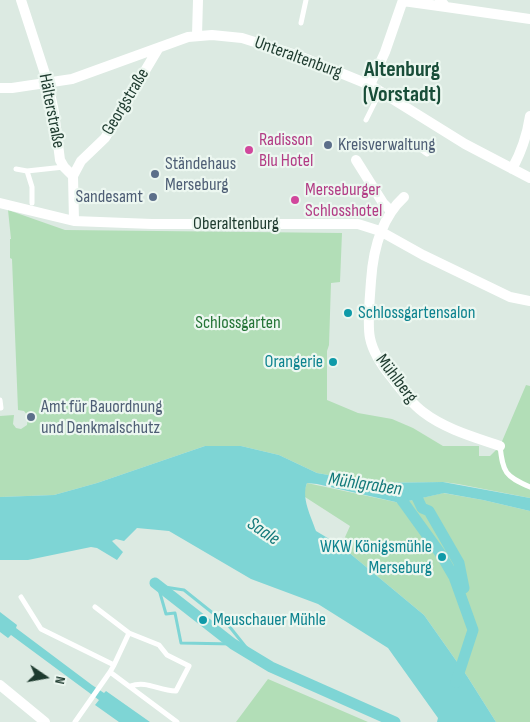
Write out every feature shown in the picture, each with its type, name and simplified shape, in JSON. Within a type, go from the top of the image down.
[{"type":"street","name":"Hälterstraße","points":[[21,0],[48,84],[54,112],[60,160],[73,176]]},
{"type":"street","points":[[197,36],[198,0]]},
{"type":"street","points":[[370,85],[385,52],[403,0],[443,4],[530,19]]},
{"type":"street","name":"Unteraltenburg","points":[[0,88],[48,84],[72,79],[188,37],[228,36],[242,38],[291,50],[370,85],[443,135],[530,178]]},
{"type":"street","name":"Georgstraße","points":[[73,176],[80,161],[105,138],[158,49]]},
{"type":"street","points":[[512,169],[521,154],[527,137],[530,116]]},
{"type":"street","points":[[356,160],[383,203],[391,211]]},
{"type":"street","points":[[73,176],[74,222]]},
{"type":"street","name":"Mühlberg","points":[[404,197],[391,211],[380,231],[374,259],[371,284],[370,337],[375,352],[390,376],[406,396],[422,411],[441,424],[500,446]]},
{"type":"street","name":"Oberaltenburg","points":[[0,203],[74,222],[358,224],[380,231],[510,297],[530,301]]},
{"type":"street","points":[[0,685],[45,722]]},
{"type":"lane","points":[[301,23],[306,0]]},
{"type":"lane","points":[[366,120],[381,92]]},
{"type":"lane","points":[[420,149],[427,154],[433,149]]},
{"type":"lane","points":[[16,169],[27,171],[64,167]]},
{"type":"lane","points":[[27,171],[32,187],[32,203]]},
{"type":"lane","points":[[0,400],[0,408]]},
{"type":"lane","points":[[500,446],[501,458],[506,473],[516,481],[530,487]]},
{"type":"lane","points":[[21,597],[41,629],[114,665]]},
{"type":"lane","points":[[95,607],[129,633],[159,645],[166,655],[189,666],[176,691],[166,691],[147,684],[138,683],[130,686]]},
{"type":"lane","points":[[76,722],[110,672],[129,633]]},
{"type":"lane","points":[[110,672],[177,722]]},
{"type":"green space","name":"Schlossgarten","points":[[8,210],[65,230],[342,233],[340,282],[331,283],[329,345],[327,351],[327,400],[358,413],[392,419],[413,428],[443,446],[479,446],[479,456],[490,456],[500,446],[526,385],[530,386],[530,498],[443,482],[373,483],[317,473],[279,455],[241,446],[205,446],[97,483],[54,495],[0,497],[0,416],[14,415],[13,424],[16,428],[21,429],[27,425],[28,416],[24,411],[18,410],[12,259],[10,258],[11,239]]},
{"type":"green space","points":[[307,483],[400,503],[443,493],[530,511],[530,722],[496,722],[467,676],[424,615],[341,546],[350,526],[305,497]]},
{"type":"green space","points":[[268,679],[368,722],[236,722]]},
{"type":"water","points":[[205,446],[241,446],[279,455],[317,473],[373,483],[443,482],[530,498],[530,511],[444,493],[400,503],[317,484],[307,483],[305,489],[307,507],[316,531],[341,546],[424,615],[467,676],[496,722],[437,722],[438,718],[388,648],[318,604],[251,579],[169,531],[137,528],[124,541],[116,539],[112,541],[123,552],[117,560],[97,548],[91,547],[28,560],[0,560],[0,497],[54,495],[97,483]]},
{"type":"water","points":[[0,612],[17,625],[16,628],[92,685],[104,693],[106,691],[150,722],[119,722],[95,705],[99,700],[11,635],[8,638],[0,632]]},
{"type":"waterway","points":[[414,491],[422,508],[429,511],[459,563],[464,588]]},
{"type":"waterway","name":"Mühlgraben","points":[[396,492],[440,553],[454,577],[473,630],[456,682]]},
{"type":"waterway","points":[[155,583],[233,644],[271,667],[395,722]]},
{"type":"waterway","points":[[233,644],[181,643],[175,613],[166,614],[158,586],[184,590],[229,626],[253,656]]},
{"type":"place","name":"Kreisverwaltung","points":[[328,145]]},
{"type":"place","name":"Radisson Blu Hotel","points":[[249,150]]},
{"type":"place","name":"Ständehaus Merseburg","points":[[155,174]]},
{"type":"place","name":"Sandesamt","points":[[153,197]]},
{"type":"place","name":"Merseburger Schlosshotel","points":[[295,200]]},
{"type":"place","name":"Schlossgartensalon","points":[[348,313]]},
{"type":"place","name":"Orangerie","points":[[333,362]]},
{"type":"place","name":"Amt für Bauordnung und Denkmalschutz","points":[[31,417]]},
{"type":"place","name":"WKW Königsmühle Merseburg","points":[[442,557]]},
{"type":"place","name":"Meuschauer Mühle","points":[[203,620]]},
{"type":"district","name":"Altenburg (Vorstadt)","points":[[402,82]]},
{"type":"water label","name":"Saale","points":[[263,532]]}]
